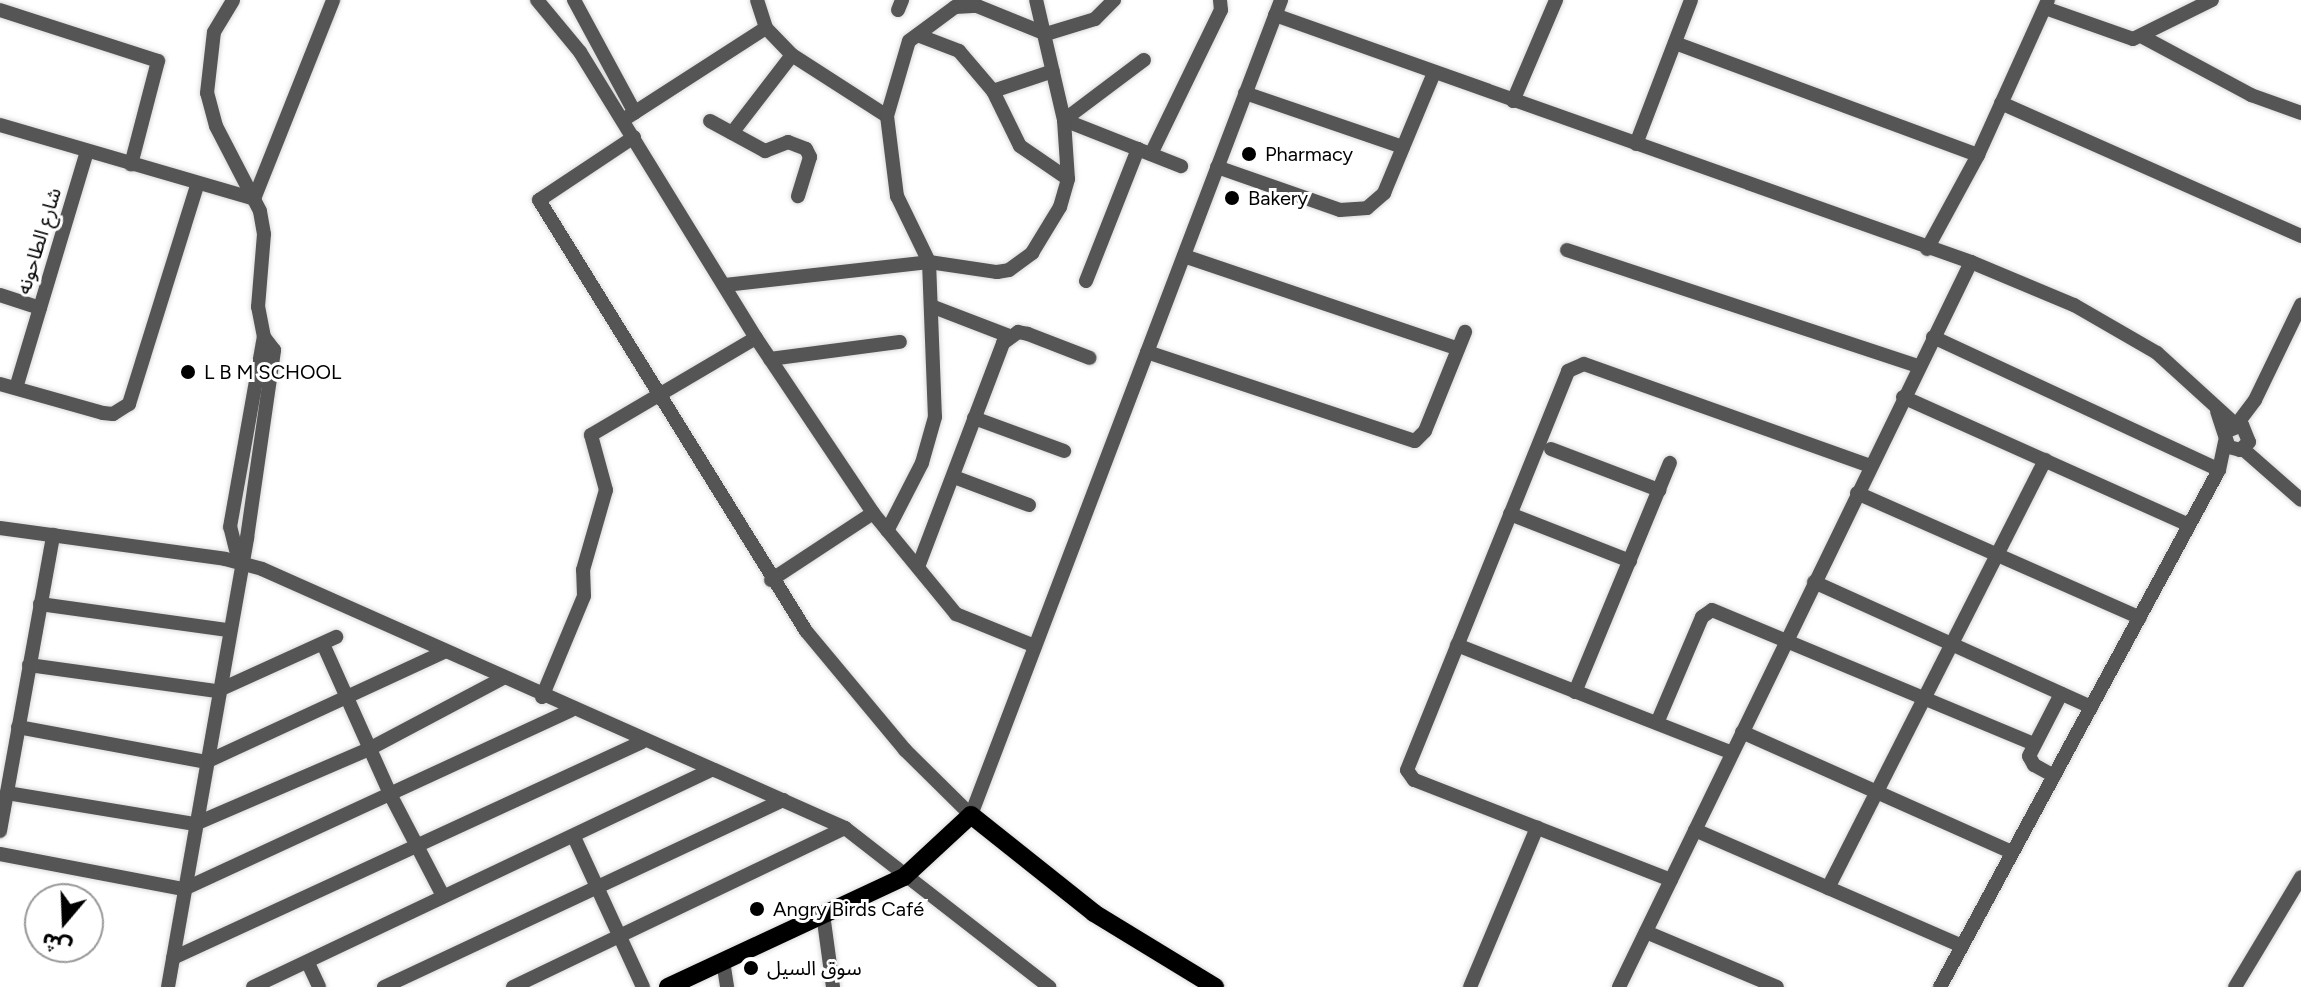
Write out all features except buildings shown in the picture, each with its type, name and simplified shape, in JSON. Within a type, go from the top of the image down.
[{"type":"main road","points":[[668,987],[904,877],[971,815],[1094,913],[1215,987]]},
{"type":"street","points":[[233,0],[214,32],[207,93],[216,126],[254,199],[264,234],[258,307],[264,337],[230,527],[239,562]]},
{"type":"street","points":[[254,199],[333,0]]},
{"type":"street","points":[[537,0],[629,117]]},
{"type":"street","points":[[574,0],[629,117],[634,137],[756,338],[873,513],[962,618],[1035,646]]},
{"type":"street","points":[[757,0],[766,28],[792,55],[887,116]]},
{"type":"street","points":[[725,285],[929,262],[1009,270],[1045,236],[1068,179],[1064,120],[1036,0]]},
{"type":"street","points":[[887,531],[931,440],[935,417],[929,262],[897,196],[887,116],[904,52],[909,41],[920,36],[944,14],[967,4],[1046,34],[1095,19],[1114,0]]},
{"type":"street","points":[[1086,281],[1144,151],[1221,10],[1220,0]]},
{"type":"street","points":[[634,137],[539,200],[771,580],[863,704],[971,815],[1281,0]]},
{"type":"street","points":[[1513,101],[1556,0]]},
{"type":"street","points":[[1636,144],[1691,0]]},
{"type":"street","points":[[1927,249],[1978,155],[2046,4],[2124,38],[2143,37],[2212,0]]},
{"type":"street","points":[[0,10],[158,61],[131,165]]},
{"type":"street","points":[[1275,15],[1927,249],[1971,262],[2118,328],[2157,353],[2216,407],[2238,436],[2301,500]]},
{"type":"street","points":[[629,117],[766,28]]},
{"type":"street","points":[[920,36],[959,51],[993,91],[1020,146],[1068,179]]},
{"type":"street","points":[[2143,37],[2251,95],[2301,113]]},
{"type":"street","points":[[1675,43],[1978,155]]},
{"type":"street","points":[[732,133],[792,55]]},
{"type":"street","points":[[1064,120],[1144,60]]},
{"type":"street","points":[[993,91],[1053,71]]},
{"type":"street","points":[[1217,167],[1355,211],[1384,193],[1434,73]]},
{"type":"street","points":[[1245,93],[1403,147]]},
{"type":"street","points":[[2001,103],[2301,236]]},
{"type":"street","points":[[1064,120],[1181,166]]},
{"type":"street","points":[[710,121],[765,151],[788,142],[806,149],[810,157],[798,196]]},
{"type":"street","points":[[0,125],[197,186],[254,199]]},
{"type":"street","name":"شارع الطاحونه","points":[[16,388],[87,152]]},
{"type":"street","points":[[0,384],[103,413],[113,414],[129,404],[197,186]]},
{"type":"street","points":[[1567,250],[1918,366]]},
{"type":"street","points":[[1184,256],[1458,349]]},
{"type":"street","points":[[1619,987],[1971,262]]},
{"type":"street","points":[[0,295],[40,308]]},
{"type":"street","points":[[1940,987],[2238,436],[2301,305]]},
{"type":"street","points":[[931,306],[1009,336],[1028,334],[1090,358]]},
{"type":"street","points":[[1147,352],[1415,441],[1425,431],[1465,332]]},
{"type":"street","points":[[918,567],[974,418],[1009,336]]},
{"type":"street","points":[[168,987],[239,562],[247,538],[274,350],[264,337]]},
{"type":"street","points":[[1933,337],[2219,470]]},
{"type":"street","points":[[542,697],[584,596],[583,570],[605,494],[591,435],[756,338]]},
{"type":"street","points":[[770,359],[900,342]]},
{"type":"street","points":[[1671,880],[1409,776],[1408,763],[1568,371],[1577,363],[1870,466]]},
{"type":"street","points":[[1903,397],[2189,525]]},
{"type":"street","points":[[974,418],[1064,451]]},
{"type":"street","points":[[1551,449],[1659,490]]},
{"type":"street","points":[[1828,888],[2045,460]]},
{"type":"street","points":[[1575,692],[1670,463]]},
{"type":"street","points":[[954,477],[1029,505]]},
{"type":"street","points":[[1857,493],[2140,618]]},
{"type":"street","points":[[771,580],[873,513]]},
{"type":"street","points":[[1510,514],[1630,561]]},
{"type":"street","points":[[0,528],[239,562],[446,651],[642,742],[845,828],[1049,987]]},
{"type":"street","points":[[0,831],[53,535]]},
{"type":"street","points":[[1814,582],[2091,707]]},
{"type":"street","points":[[40,604],[228,630]]},
{"type":"street","points":[[1657,723],[1706,612],[1719,610],[2034,744]]},
{"type":"street","points":[[29,665],[217,691],[329,641],[369,749],[443,896]]},
{"type":"street","points":[[1457,645],[1732,753]]},
{"type":"street","points":[[18,727],[206,762],[446,651]]},
{"type":"street","points":[[7,793],[195,824],[369,749],[503,678]]},
{"type":"street","points":[[2054,776],[2031,763],[2034,744],[2061,694]]},
{"type":"street","points":[[0,854],[184,889],[391,796],[571,710]]},
{"type":"street","points":[[1742,732],[2012,852]]},
{"type":"street","points":[[173,958],[642,742]]},
{"type":"street","points":[[253,987],[711,770]]},
{"type":"street","points":[[384,987],[783,800]]},
{"type":"street","points":[[513,987],[845,828]]},
{"type":"street","points":[[1470,987],[1537,828]]},
{"type":"street","points":[[1695,830],[1962,946]]},
{"type":"street","points":[[574,837],[643,987]]},
{"type":"street","points":[[2235,987],[2301,877]]},
{"type":"street","points":[[823,914],[833,987]]},
{"type":"street","points":[[1646,932],[1777,987]]},
{"type":"street","points":[[723,961],[727,987]]},
{"type":"street","points":[[308,963],[319,987]]},
{"type":"place","name":"Pharmacy","points":[[1249,154]]},
{"type":"place","name":"Bakery","points":[[1232,198]]},
{"type":"place","name":"L B M SCHOOL","points":[[188,372]]},
{"type":"place","name":"Angry Birds Café","points":[[757,909]]},
{"type":"place","name":"سوق السيل","points":[[751,968]]}]
